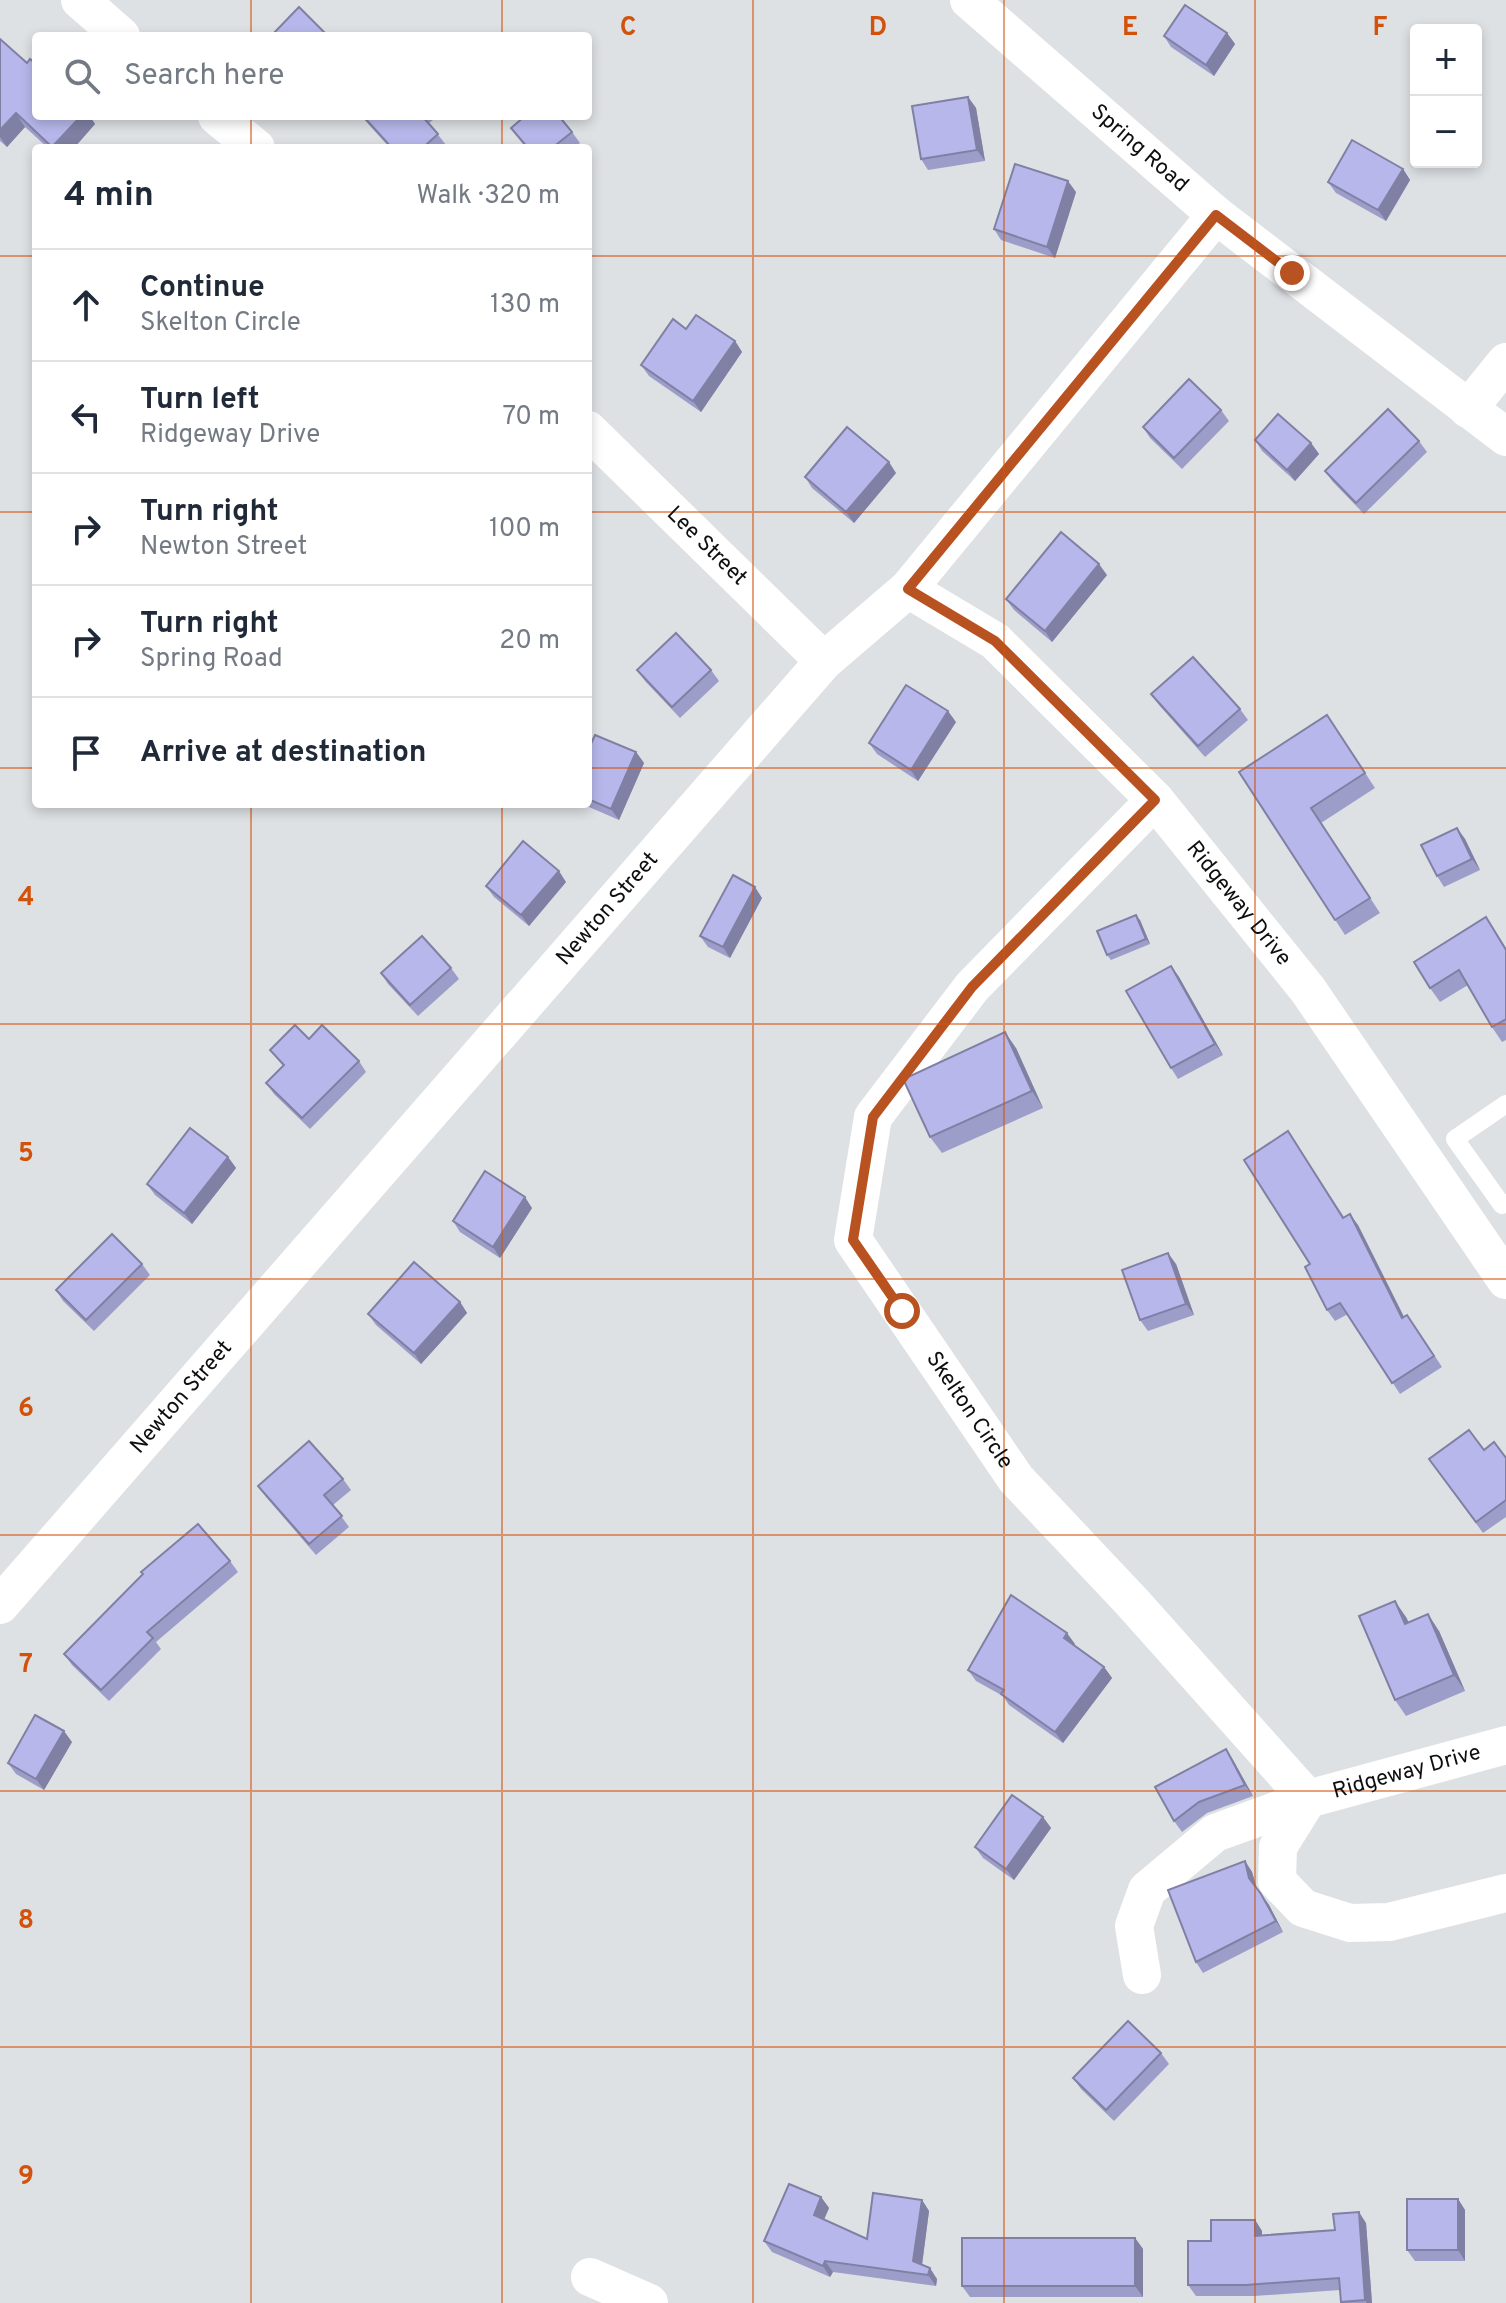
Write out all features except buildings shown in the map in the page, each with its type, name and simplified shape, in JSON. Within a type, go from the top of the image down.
[{"type":"street","points":[[80,0],[116,32]]},
{"type":"street","name":"Spring Road","points":[[969,0],[1216,215],[1506,437]]},
{"type":"street","points":[[222,120],[251,144]]},
{"type":"street","name":"Newton Street","points":[[0,1605],[824,661],[908,589],[1216,215]]},
{"type":"street","points":[[1468,409],[1506,362]]},
{"type":"street","name":"Lee Street","points":[[592,434],[824,661]]},
{"type":"street","name":"Ridgeway Drive","points":[[908,589],[995,641],[1155,800],[1308,990],[1506,1280]]},
{"type":"street","name":"Skelton Circle","points":[[1155,800],[972,987],[873,1117],[853,1240],[1016,1479],[1132,1602],[1308,1799]]},
{"type":"street","name":"Ridgeway Drive","points":[[1308,1799],[1506,1745]]},
{"type":"street","points":[[1308,1799],[1278,1847],[1277,1881],[1303,1908],[1350,1923],[1389,1922],[1506,1893]]},
{"type":"street","points":[[1142,1975],[1134,1926],[1147,1890],[1215,1833],[1308,1799]]},
{"type":"street","points":[[590,2277],[649,2303]]},
{"type":"lane","points":[[1506,1104],[1455,1139],[1502,1205],[1506,1203]]},
{"type":"route","points":[[902,1311],[853,1240],[873,1117],[972,987],[1155,800],[995,641],[908,589],[1216,215],[1292,273]]}]
